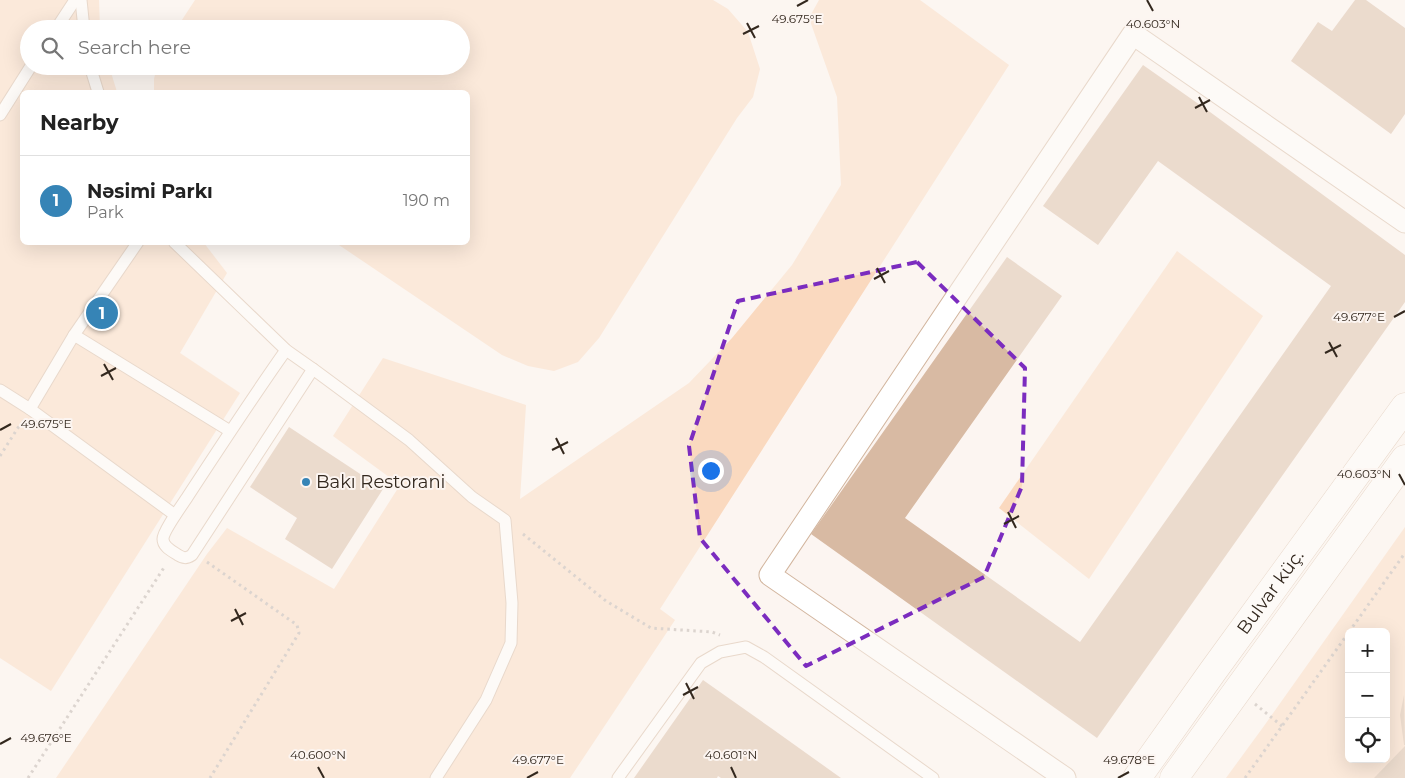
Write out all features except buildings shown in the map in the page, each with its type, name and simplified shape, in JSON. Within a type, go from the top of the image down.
[{"type":"street","points":[[1065,778],[770,575],[1133,34],[1405,222]]},
{"type":"street","name":"Bulvar küç.","points":[[1137,778],[1405,407]]},
{"type":"street","name":"Bulvar küç.","points":[[1174,778],[1405,459]]},
{"type":"lane","points":[[62,20],[75,0]]},
{"type":"lane","points":[[81,0],[83,20]]},
{"type":"lane","points":[[0,115],[25,75]]},
{"type":"lane","points":[[93,75],[97,90]]},
{"type":"lane","points":[[30,410],[74,335],[136,245]]},
{"type":"lane","points":[[177,245],[286,350],[409,440],[472,497],[505,520],[512,603],[511,643],[486,700],[436,778]]},
{"type":"lane","points":[[74,335],[230,431]]},
{"type":"lane","points":[[286,350],[230,431],[164,534],[163,540],[166,547],[183,558],[188,558],[192,555],[313,369]]},
{"type":"lane","points":[[0,390],[176,515]]},
{"type":"lane","points":[[618,778],[701,663],[720,652],[746,647],[764,657],[933,778]]},
{"type":"path","points":[[0,456],[30,410]]},
{"type":"path","points":[[505,520],[606,600],[650,628],[712,632],[746,647]]},
{"type":"path","points":[[1352,628],[1405,553]]},
{"type":"path","points":[[28,778],[169,560]]},
{"type":"path","points":[[203,560],[297,625],[299,633],[210,778]]},
{"type":"path","points":[[1245,778],[1345,638]]},
{"type":"path","points":[[1238,690],[1282,726]]},
{"type":"highlighted area","points":[[917,262],[1025,368],[1022,486],[984,577],[806,666],[700,538],[689,446],[738,301]]},
{"type":"shaded area","points":[[0,0],[99,0],[100,20],[20,20],[20,75],[112,75],[116,90],[20,90],[20,245],[206,245],[227,273],[180,353],[240,393],[51,691],[0,658]]},
{"type":"shaded area","points":[[195,0],[713,0],[728,9],[748,32],[760,69],[753,97],[737,118],[599,338],[578,362],[554,371],[528,366],[502,355],[339,245],[470,245],[470,90],[154,90],[155,75],[470,75],[470,20],[182,20]]},
{"type":"shaded area","points":[[819,0],[920,0],[1009,65],[660,609],[675,620],[570,778],[56,778],[207,554],[227,528],[334,589],[400,485],[333,436],[383,358],[526,405],[520,499],[689,383],[732,338],[792,265],[841,185],[837,97],[809,18]]},
{"type":"shaded area","points":[[1177,251],[1263,316],[1089,579],[999,508]]},
{"type":"shaded area","points":[[1405,527],[1405,778],[1226,778],[1264,726]]},
{"type":"place","name":"Nəsimi Parkı","points":[[102,313]]},
{"type":"place","name":"Bakı Restorani","points":[[306,482]]}]
